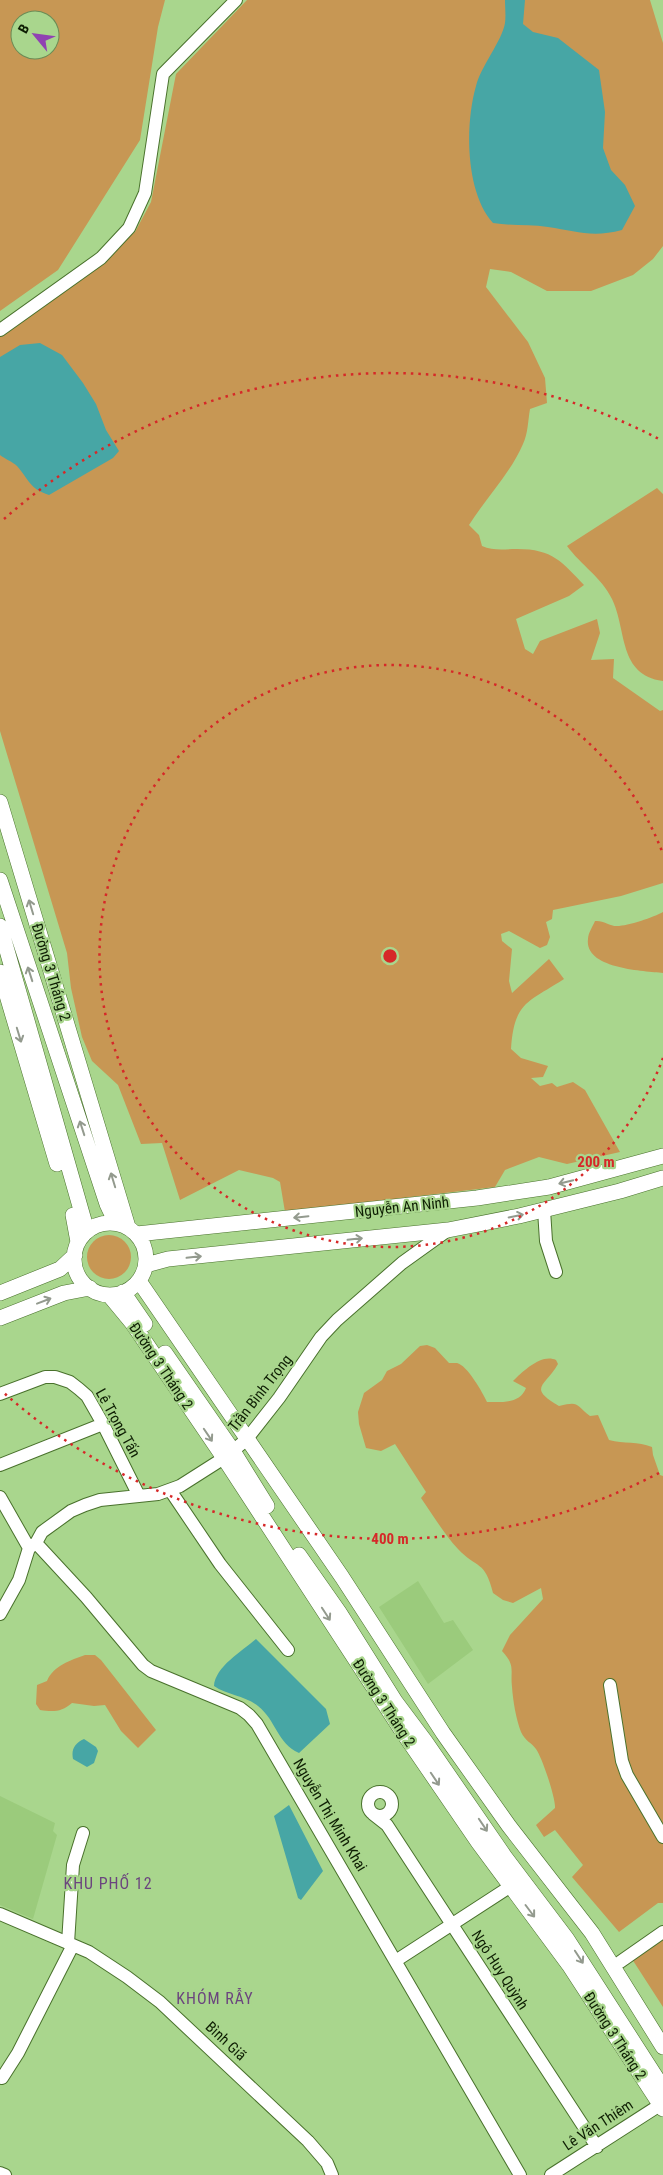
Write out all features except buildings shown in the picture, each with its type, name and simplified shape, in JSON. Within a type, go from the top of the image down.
[{"type":"main road","name":"Đường 3 Tháng 2","points":[[0,802],[127,1228]]},
{"type":"main road","name":"Đường 3 Tháng 2","points":[[0,880],[107,1204],[127,1228]]},
{"type":"main road","points":[[0,926],[80,1243]]},
{"type":"main road","points":[[0,972],[72,1209],[80,1243],[76,1268],[81,1280],[99,1293],[116,1294],[142,1273],[144,1248],[127,1228],[96,1226],[80,1243],[60,1270],[0,1293]]},
{"type":"main road","name":"Nguyễn An Ninh","points":[[127,1228],[450,1202],[549,1187],[663,1156]]},
{"type":"main road","points":[[647,1161],[659,1179]]},
{"type":"main road","name":"Nguyễn An Ninh","points":[[142,1273],[168,1260],[448,1230],[544,1210],[659,1179]]},
{"type":"main road","points":[[476,1198],[482,1222]]},
{"type":"main road","points":[[448,1230],[450,1202]]},
{"type":"main road","name":"Đường 3 Tháng 2","points":[[142,1273],[509,1826],[619,1968],[663,2031]]},
{"type":"main road","points":[[0,1318],[64,1293],[90,1288]]},
{"type":"main road","name":"Đường 3 Tháng 2","points":[[116,1294],[133,1324],[228,1454],[420,1745],[478,1842],[589,1984],[663,2088]]},
{"type":"main road","name":"Đường 3 Tháng 2","points":[[420,1745],[567,1939],[589,1984],[662,2106]]},
{"type":"main road","name":"Đường 3 Tháng 2","points":[[619,1968],[663,2046]]},
{"type":"street","points":[[0,330],[101,258],[129,228],[144,193],[163,74],[236,0]]},
{"type":"street","points":[[544,1210],[546,1241],[556,1272]]},
{"type":"street","name":"Trần Bình Trọng","points":[[2,1605],[19,1580],[32,1546],[42,1532],[85,1505],[100,1500],[158,1494],[180,1486],[228,1454],[249,1436],[279,1398],[321,1337],[337,1320],[402,1263],[448,1230]]},
{"type":"street","name":"Lê Trọng Tấn","points":[[0,1394],[45,1377],[56,1377],[70,1382],[87,1396],[139,1496]]},
{"type":"street","points":[[0,1465],[103,1424]]},
{"type":"street","points":[[170,1490],[220,1564],[288,1650]]},
{"type":"street","name":"Nguyễn Thị Minh Khai","points":[[0,1497],[32,1546],[86,1597],[143,1665],[151,1671],[240,1708],[249,1714],[257,1724],[397,1960],[520,2175]]},
{"type":"street","points":[[610,1686],[622,1761],[627,1775],[663,1838]]},
{"type":"street","name":"Ngô Huy Quỳnh","points":[[373,1814],[387,1825],[597,2147]]},
{"type":"street","points":[[2,2078],[18,2053],[70,1944],[72,1865],[83,1834]]},
{"type":"street","points":[[397,1960],[511,1886]]},
{"type":"street","name":"Bình Giã","points":[[0,1914],[89,1952],[112,1966],[160,2002],[308,2141],[326,2163],[332,2175]]},
{"type":"street","points":[[619,1968],[663,1932]]},
{"type":"street","name":"Lê Văn Thiêm","points":[[551,2175],[662,2106]]},
{"type":"street","points":[[0,2173],[6,2175]]},
{"type":"shaded area","points":[[0,0],[165,0],[158,27],[140,140],[58,270],[0,311]]},
{"type":"shaded area","points":[[247,0],[650,0],[663,43],[663,246],[653,259],[633,275],[591,291],[547,291],[511,272],[490,269],[486,287],[528,342],[545,378],[547,403],[530,409],[526,436],[518,455],[469,525],[479,535],[482,546],[495,549],[540,551],[548,554],[563,564],[584,585],[569,596],[516,619],[525,649],[533,654],[540,641],[597,619],[600,633],[591,660],[614,659],[613,678],[660,711],[663,710],[663,883],[621,896],[553,910],[552,919],[546,922],[550,937],[547,945],[540,948],[509,931],[501,934],[502,941],[512,949],[509,981],[512,993],[549,959],[564,979],[533,999],[520,1012],[513,1033],[511,1049],[521,1058],[548,1066],[543,1077],[531,1078],[540,1086],[552,1083],[557,1087],[573,1082],[585,1090],[620,1152],[567,1164],[539,1157],[505,1170],[495,1187],[285,1212],[280,1182],[273,1178],[239,1170],[180,1200],[162,1143],[141,1144],[118,1085],[92,1061],[82,1037],[71,988],[67,953],[0,731],[0,333],[135,232],[151,202],[176,74]]},
{"type":"shaded area","points":[[657,488],[663,494],[663,681],[649,677],[638,670],[631,661],[626,649],[617,611],[608,591],[567,546]]},
{"type":"shaded area","points":[[663,912],[663,973],[617,966],[595,957],[589,949],[588,937],[595,921],[622,926]]},
{"type":"shaded area","points":[[105,1235],[113,1235],[125,1241],[131,1257],[125,1273],[113,1279],[105,1279],[93,1273],[87,1261],[87,1253],[93,1241]]},
{"type":"shaded area","points":[[427,1345],[435,1348],[449,1363],[461,1365],[470,1374],[487,1402],[510,1401],[519,1397],[526,1388],[513,1381],[527,1368],[539,1361],[551,1358],[556,1360],[558,1364],[542,1386],[541,1390],[544,1395],[559,1406],[574,1404],[590,1416],[598,1415],[609,1440],[652,1447],[660,1475],[663,1476],[663,1903],[658,1903],[619,1932],[572,1877],[583,1865],[555,1830],[544,1837],[536,1825],[555,1808],[555,1803],[539,1753],[524,1738],[519,1727],[513,1698],[512,1668],[502,1651],[510,1635],[543,1599],[541,1588],[513,1603],[503,1600],[493,1593],[487,1575],[480,1566],[458,1549],[443,1531],[421,1498],[426,1492],[395,1444],[381,1451],[366,1448],[359,1424],[358,1412],[364,1393],[382,1380],[387,1371],[401,1364],[420,1346]]},
{"type":"shaded area","points":[[418,1581],[444,1623],[453,1620],[473,1650],[428,1684],[379,1607]]},
{"type":"shaded area","points":[[85,1655],[95,1655],[101,1660],[156,1730],[138,1748],[121,1731],[105,1705],[94,1706],[72,1703],[61,1710],[49,1711],[40,1710],[36,1704],[37,1685],[47,1681],[54,1671],[63,1664]]},
{"type":"shaded area","points":[[0,1796],[55,1823],[53,1831],[57,1835],[33,1919],[0,1905]]},
{"type":"shaded area","points":[[663,1933],[663,2007],[632,1959],[636,1943]]},
{"type":"water","points":[[505,0],[525,0],[523,24],[533,32],[558,38],[599,70],[605,112],[603,148],[611,170],[625,185],[635,206],[622,230],[593,234],[541,226],[493,223],[484,210],[472,176],[469,138],[470,119],[476,86],[482,70],[503,30]]},
{"type":"water","points":[[40,343],[62,355],[83,383],[96,404],[106,430],[119,451],[113,458],[49,495],[30,484],[17,466],[0,455],[0,357],[20,345]]},
{"type":"water","points":[[256,1639],[326,1709],[330,1724],[299,1753],[286,1743],[269,1718],[258,1706],[214,1686],[219,1672],[224,1666]]},
{"type":"water","points":[[84,1739],[96,1747],[98,1751],[94,1763],[87,1767],[73,1759],[74,1747]]},
{"type":"water","points":[[289,1805],[323,1871],[301,1900],[298,1898],[274,1816]]},
{"type":"district","name":"KHU PHỐ 12","points":[[108,1883]]},
{"type":"district","name":"KHÓM RẪY","points":[[215,1998]]}]
